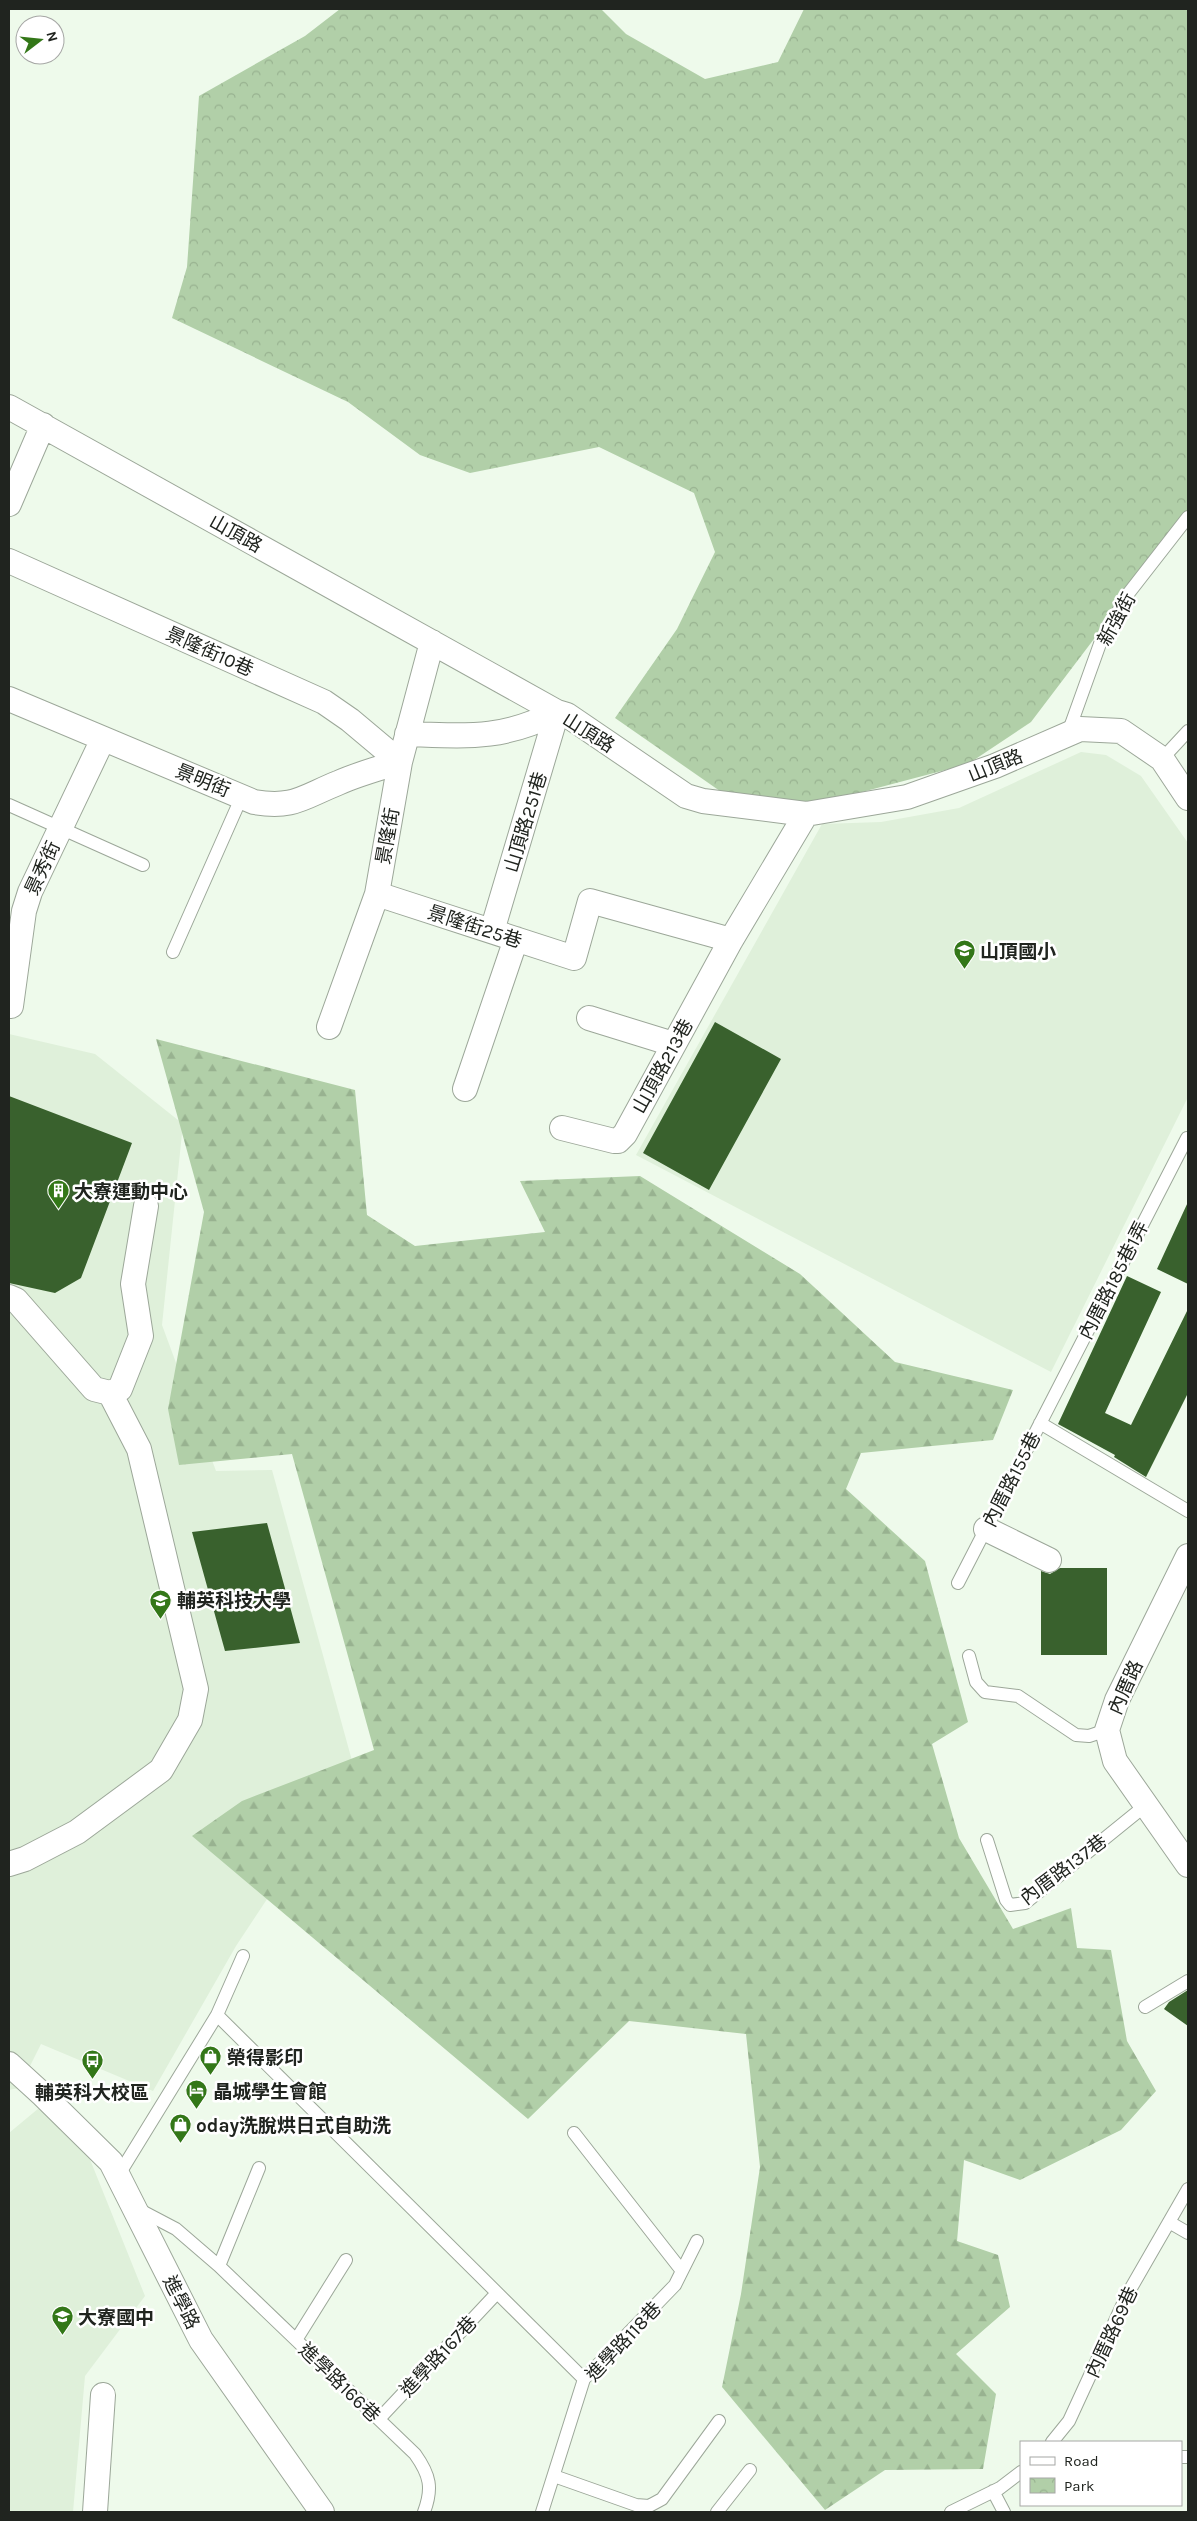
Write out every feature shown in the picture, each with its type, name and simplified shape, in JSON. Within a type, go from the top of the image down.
[{"type":"street","name":"山頂路","points":[[9,407],[557,712],[567,715],[686,796],[703,801],[806,814],[907,797],[996,766],[1080,729],[1121,731],[1162,758],[1188,798]]},
{"type":"street","points":[[9,504],[43,425]]},
{"type":"street","name":"景隆街10巷","points":[[9,561],[324,702],[350,720],[400,762]]},
{"type":"street","name":"景隆街","points":[[329,1027],[376,894],[400,762],[432,642]]},
{"type":"street","name":"景明街","points":[[9,699],[242,796],[274,805],[290,804],[338,782],[400,762]]},
{"type":"street","points":[[407,734],[478,737],[536,723],[557,712]]},
{"type":"street","name":"山頂路251巷","points":[[492,931],[557,712]]},
{"type":"street","name":"景秀街","points":[[12,1006],[24,911],[30,892],[103,739]]},
{"type":"street","name":"山頂路213巷","points":[[562,1128],[618,1141],[625,1134],[731,940],[806,814]]},
{"type":"street","name":"景隆街25巷","points":[[376,894],[574,958],[590,901],[731,940]]},
{"type":"street","points":[[465,1089],[516,939]]},
{"type":"street","points":[[589,1018],[673,1044]]},
{"type":"street","points":[[9,1297],[16,1300],[94,1389],[110,1393],[120,1389],[141,1336],[133,1284],[146,1206]]},
{"type":"street","points":[[9,1864],[25,1859],[77,1832],[162,1770],[190,1720],[196,1689],[139,1449],[110,1393]]},
{"type":"street","points":[[986,1529],[1049,1560]]},
{"type":"street","name":"內厝路","points":[[1188,1556],[1117,1700],[1107,1730],[1114,1761],[1188,1865]]},
{"type":"street","name":"進學路","points":[[9,2064],[43,2094],[111,2162],[201,2340],[322,2512]]},
{"type":"street","points":[[95,2512],[103,2395]]},
{"type":"lane","name":"新強街","points":[[1068,735],[1101,641],[1128,594],[1188,517]]},
{"type":"lane","points":[[1162,758],[1188,731]]},
{"type":"lane","points":[[173,952],[242,796]]},
{"type":"lane","points":[[9,805],[143,865]]},
{"type":"lane","name":"內厝路185巷1弄","points":[[1040,1422],[1187,1138]]},
{"type":"lane","name":"內厝路155巷","points":[[958,1583],[1040,1422],[1188,1511]]},
{"type":"lane","points":[[969,1656],[976,1682],[985,1692],[1018,1696],[1076,1735],[1089,1736],[1107,1730]]},
{"type":"lane","name":"內厝路137巷","points":[[987,1840],[1006,1900],[1010,1905],[1018,1906],[1025,1903],[1146,1805]]},
{"type":"lane","points":[[118,2176],[217,2015],[243,1956]]},
{"type":"lane","points":[[1145,2007],[1188,1981]]},
{"type":"lane","points":[[217,2015],[584,2379]]},
{"type":"lane","points":[[574,2133],[682,2271]]},
{"type":"lane","points":[[219,2266],[259,2168]]},
{"type":"lane","name":"內厝路69巷","points":[[1053,2441],[1069,2421],[1127,2294],[1188,2189]]},
{"type":"lane","name":"進學路166巷","points":[[134,2207],[176,2229],[219,2266],[415,2454],[424,2466],[429,2480],[430,2497],[424,2512]]},
{"type":"lane","points":[[1169,2222],[1188,2233]]},
{"type":"lane","name":"進學路118巷","points":[[542,2512],[584,2379],[674,2285],[697,2241]]},
{"type":"lane","points":[[296,2340],[346,2260]]},
{"type":"lane","name":"進學路167巷","points":[[378,2419],[497,2293]]},
{"type":"lane","points":[[554,2476],[636,2505],[649,2506],[662,2499],[719,2421]]},
{"type":"lane","points":[[717,2512],[750,2470]]},
{"type":"lane","points":[[951,2512],[993,2492],[1020,2473]]},
{"type":"lane","points":[[993,2492],[1004,2512]]},
{"type":"shaded area","name":"山頂國小","points":[[1081,752],[1106,755],[1141,776],[1188,843],[1188,1097],[1051,1372],[636,1155],[822,824],[881,822],[959,808]]},
{"type":"shaded area","name":"輔英科技大學","points":[[9,1034],[95,1054],[183,1124],[162,1325],[216,1471],[272,1470],[354,1768],[236,1946],[153,2091],[41,2044],[19,2088],[9,2090]]},
{"type":"shaded area","name":"大寮國中","points":[[39,2108],[89,2157],[145,2296],[85,2376],[73,2512],[9,2512],[9,2133]]},
{"type":"green space","points":[[340,9],[601,9],[626,34],[705,79],[778,62],[804,9],[1188,9],[1188,515],[1031,722],[968,764],[809,806],[730,798],[615,718],[677,629],[715,552],[694,493],[599,447],[470,473],[420,455],[348,402],[172,318],[187,267],[199,96],[305,36]]},
{"type":"green space","points":[[156,1039],[355,1090],[367,1215],[415,1246],[545,1232],[520,1181],[640,1176],[800,1274],[895,1362],[1013,1390],[993,1440],[861,1453],[846,1489],[925,1561],[968,1722],[932,1744],[959,1838],[1013,1929],[1071,1908],[1077,1948],[1111,1950],[1127,2041],[1156,2091],[1121,2130],[1020,2180],[964,2160],[957,2241],[998,2255],[1010,2307],[956,2354],[996,2394],[983,2469],[885,2470],[825,2510],[722,2387],[741,2294],[760,2167],[746,2034],[629,2021],[528,2119],[192,1836],[242,1801],[374,1750],[292,1454],[179,1465],[168,1409],[204,1212]]},
{"type":"building","points":[[715,1022],[781,1059],[709,1190],[643,1153]]},
{"type":"building","name":"大寮運動中心","points":[[9,1096],[132,1143],[81,1278],[55,1293],[9,1283]]},
{"type":"building","points":[[1188,1202],[1188,1284],[1157,1269]]},
{"type":"building","points":[[1127,1276],[1161,1292],[1105,1413],[1131,1425],[1188,1309],[1188,1393],[1146,1477],[1114,1457],[1115,1455],[1058,1424]]},
{"type":"building","points":[[267,1523],[300,1643],[225,1651],[192,1532]]},
{"type":"building","points":[[1060,1568],[1107,1568],[1107,1655],[1041,1655],[1041,1571],[1050,1574]]},
{"type":"building","points":[[1188,1990],[1188,2026],[1164,2009],[1169,2002]]},
{"type":"place","name":"山頂國小","points":[[964,970]]},
{"type":"place","name":"大寮運動中心","points":[[58,1210]]},
{"type":"place","name":"輔英科技大學","points":[[161,1619]]},
{"type":"place","name":"榮得影印","points":[[211,2076]]},
{"type":"place","name":"輔英科大校區","points":[[92,2080]]},
{"type":"place","name":"晶城學生會館","points":[[197,2110]]},
{"type":"place","name":"oday洗脫烘日式自助洗","points":[[180,2144]]},
{"type":"place","name":"大寮國中","points":[[62,2336]]}]
